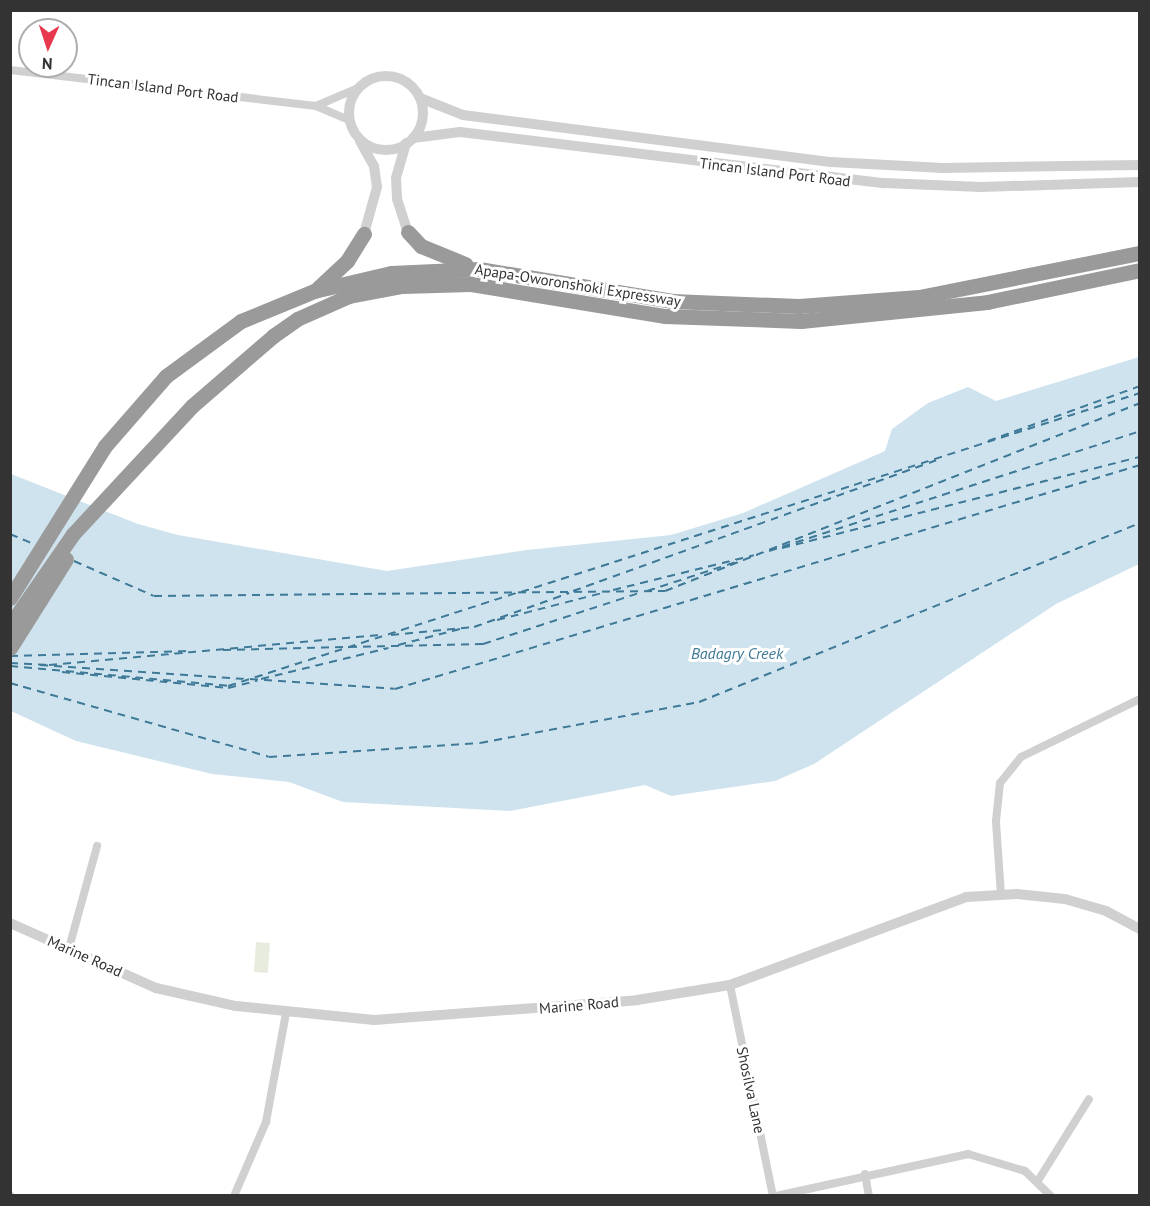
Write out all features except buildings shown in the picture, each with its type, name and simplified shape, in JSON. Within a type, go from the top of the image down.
[{"type":"highway","points":[[408,232],[429,250],[479,269]]},
{"type":"highway","points":[[315,291],[347,261],[364,234]]},
{"type":"highway","name":"Apapa-Oworonshoki Expressway","points":[[10,598],[105,446],[142,402],[185,359],[241,321],[315,291],[391,273],[479,269],[672,301],[799,306],[919,297],[1140,253]]},
{"type":"highway","name":"Apapa-Oworonshoki Expressway","points":[[10,625],[73,534],[167,432],[273,336],[322,306],[373,291],[471,284],[665,316],[801,321],[987,302],[1140,270]]},
{"type":"highway","points":[[10,579],[36,538],[54,526]]},
{"type":"highway","points":[[10,648],[65,561],[73,534]]},
{"type":"street","name":"Tincan Island Port Road","points":[[10,70],[316,106],[349,120]]},
{"type":"street","points":[[364,234],[377,187],[374,166],[349,120],[351,100],[358,88],[373,78],[392,76],[409,84],[420,98],[422,119],[410,141],[396,178],[397,199],[408,232]]},
{"type":"street","name":"Tincan Island Port Road","points":[[316,106],[358,88]]},
{"type":"street","name":"Tincan Island Port Road","points":[[420,98],[462,115],[831,162],[955,168],[1140,165]]},
{"type":"street","name":"Tincan Island Port Road","points":[[410,141],[460,132],[884,183],[991,187],[1140,182]]},
{"type":"street","points":[[359,138],[378,149],[410,141]]},
{"type":"street","points":[[1001,895],[996,821],[1000,783],[1021,757],[1140,699]]},
{"type":"street","points":[[69,948],[97,846]]},
{"type":"street","name":"Marine Road","points":[[10,923],[156,988],[286,1013],[375,1020],[637,1000],[729,985],[966,897],[1041,895],[1087,904],[1140,929]]},
{"type":"street","name":"Shosilva Lane","points":[[729,985],[774,1196]]},
{"type":"street","points":[[234,1196],[266,1122],[286,1013]]},
{"type":"street","points":[[1039,1179],[1089,1099]]},
{"type":"street","points":[[774,1196],[865,1174],[968,1154],[1007,1162],[1039,1179],[1051,1196]]},
{"type":"street","points":[[865,1174],[869,1196]]},
{"type":"shaded area","points":[[256,942],[270,943],[268,973],[254,972]]},
{"type":"water","name":"Badagry Creek","points":[[1139,357],[1139,564],[1056,604],[814,764],[775,781],[671,796],[645,785],[510,811],[343,802],[289,782],[212,774],[76,741],[11,711],[11,474],[138,524],[178,535],[387,571],[527,550],[671,535],[743,513],[885,451],[892,429],[928,403],[968,387],[996,401]]},
{"type":"ferry route","points":[[988,441],[1140,386]]},
{"type":"ferry route","points":[[521,592],[1140,393]]},
{"type":"ferry route","points":[[74,561],[154,596],[665,591],[1140,403]]},
{"type":"ferry route","points":[[769,551],[1140,431]]},
{"type":"ferry route","points":[[782,548],[1140,457]]},
{"type":"ferry route","points":[[573,591],[936,460]]},
{"type":"ferry route","points":[[250,679],[395,689],[1140,465]]},
{"type":"ferry route","points":[[10,683],[269,757],[480,743],[699,702],[1140,523]]},
{"type":"ferry route","points":[[10,534],[36,545]]},
{"type":"ferry route","points":[[613,590],[754,555]]},
{"type":"ferry route","points":[[647,591],[739,561]]},
{"type":"ferry route","points":[[497,620],[606,592]]},
{"type":"ferry route","points":[[349,647],[483,644],[642,592]]},
{"type":"ferry route","points":[[10,666],[228,686],[516,593]]},
{"type":"ferry route","points":[[391,635],[474,627],[569,593]]},
{"type":"ferry route","points":[[398,645],[460,629]]},
{"type":"ferry route","points":[[10,663],[49,665],[380,635]]},
{"type":"ferry route","points":[[223,650],[344,647]]},
{"type":"ferry route","points":[[261,679],[388,648]]},
{"type":"ferry route","points":[[10,656],[191,651]]},
{"type":"ferry route","points":[[40,665],[245,679]]},
{"type":"ferry route","points":[[62,672],[228,688],[257,681]]}]
